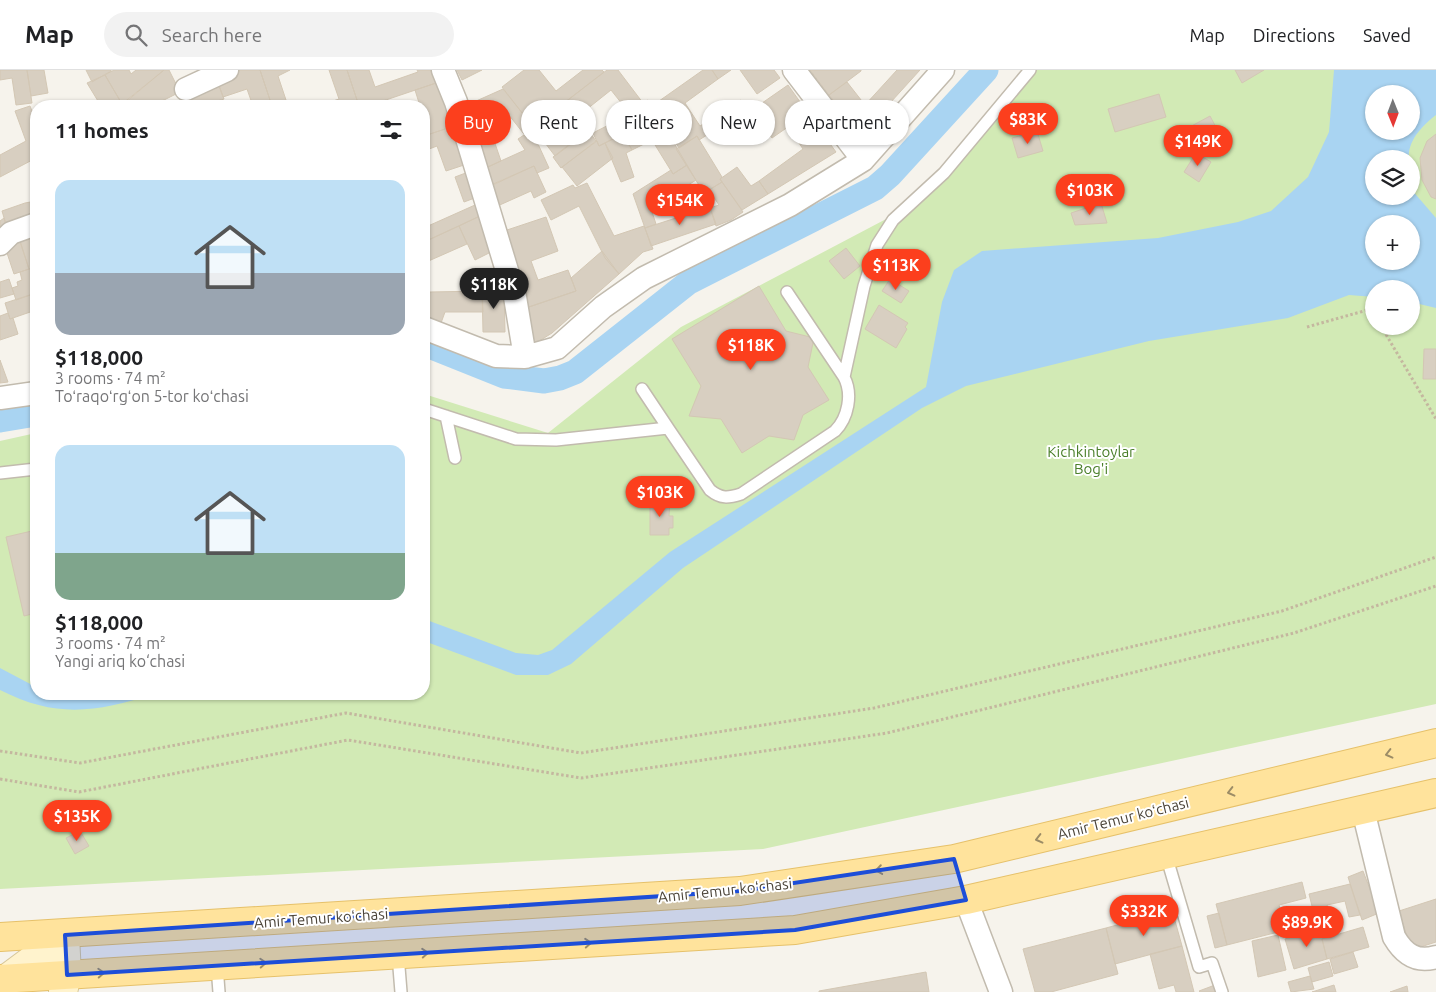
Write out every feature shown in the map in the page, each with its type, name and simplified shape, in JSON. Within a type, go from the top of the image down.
[{"type":"main road","name":"Amir Temur koʻchasi","points":[[0,937],[65,935],[740,891],[954,859],[1436,743]]},
{"type":"main road","points":[[2,983],[218,979],[398,955],[794,930],[966,900],[1436,793]]},
{"type":"main road","points":[[954,859],[966,900]]},
{"type":"main road","points":[[2,983],[65,935]]},
{"type":"main road","points":[[65,935],[65,983]]},
{"type":"street","points":[[186,88],[227,70]]},
{"type":"street","points":[[444,70],[456,102],[515,297],[525,357]]},
{"type":"street","points":[[794,70],[862,160]]},
{"type":"street","points":[[430,330],[496,356],[525,357],[557,348],[603,307],[644,278],[790,205],[862,160],[943,70]]},
{"type":"street","points":[[0,244],[11,233],[30,226]]},
{"type":"street","points":[[0,398],[30,394]]},
{"type":"street","points":[[1363,810],[1394,937],[1402,950],[1410,956],[1430,959],[1436,957]]},
{"type":"street","points":[[966,900],[1001,992]]},
{"type":"lane","points":[[844,377],[864,286],[877,245],[893,220],[944,173],[1030,70]]},
{"type":"lane","points":[[642,389],[710,490],[718,497],[729,498],[749,488],[841,424],[849,391],[844,377],[788,292]]},
{"type":"lane","points":[[430,411],[516,439],[556,440],[668,428]]},
{"type":"lane","points":[[446,416],[455,458]]},
{"type":"lane","points":[[0,473],[30,470]]},
{"type":"lane","points":[[1166,855],[1199,967],[1212,963],[1222,992]]},
{"type":"lane","points":[[398,955],[401,992]]},
{"type":"path","points":[[1307,327],[1365,311]]},
{"type":"path","points":[[1386,335],[1436,419]]},
{"type":"path","points":[[0,751],[80,763],[346,713],[581,753],[874,708],[1282,611],[1436,557]]},
{"type":"path","points":[[0,779],[79,792],[348,740],[581,778],[887,733],[1294,633],[1436,586]]},
{"type":"highlighted area","points":[[954,859],[966,900],[795,930],[67,975],[65,935],[740,891]]},
{"type":"green space","name":"Kichkintoylar Bog'i","points":[[1022,70],[1436,70],[1436,704],[763,849],[0,889],[0,441],[30,434],[30,700],[430,700],[430,396],[548,433],[681,327],[907,208]]},
{"type":"water","points":[[1334,70],[1436,70],[1436,115],[1420,130],[1420,85],[1365,85],[1365,140],[1413,140],[1410,150],[1365,150],[1365,205],[1420,205],[1420,199],[1436,218],[1436,308],[1420,304],[1420,280],[1365,280],[1365,296],[1349,295],[1288,318],[1149,341],[966,386],[922,408],[683,568],[571,664],[548,675],[516,675],[430,643],[430,621],[516,653],[538,655],[552,650],[670,552],[926,387],[942,302],[954,270],[982,251],[1158,238],[1238,222],[1271,211],[1308,177],[1329,132]]},
{"type":"water","points":[[0,668],[30,684],[30,700],[134,700],[95,708],[59,709],[21,699],[0,690]]},
{"type":"building","points":[[0,70],[27,70],[32,100],[30,103],[16,105],[12,78],[0,80]]},
{"type":"building","points":[[27,70],[44,70],[48,93],[31,96]]},
{"type":"building","points":[[86,70],[111,70],[111,71],[92,82]]},
{"type":"building","points":[[114,70],[129,70],[131,74],[136,70],[164,70],[127,100],[120,100],[105,75]]},
{"type":"building","points":[[164,70],[169,70],[180,92],[164,100],[128,100]]},
{"type":"building","points":[[237,70],[260,70],[270,100],[251,100],[247,89],[223,97],[217,80]]},
{"type":"building","points":[[260,70],[290,70],[278,76],[286,100],[270,100]]},
{"type":"building","points":[[329,70],[347,70],[357,100],[336,100],[339,99]]},
{"type":"building","points":[[347,70],[369,70],[375,87],[418,72],[417,70],[438,70],[442,81],[386,100],[357,100]]},
{"type":"building","points":[[457,70],[482,70],[462,80]]},
{"type":"building","points":[[524,70],[539,70],[556,91],[583,70],[602,70],[604,72],[568,100],[521,100],[521,112],[502,87]]},
{"type":"building","points":[[607,70],[618,70],[641,100],[619,100],[611,90],[596,102],[596,100],[568,100]]},
{"type":"building","points":[[703,70],[712,70],[718,79],[689,100],[660,100]]},
{"type":"building","points":[[712,70],[731,70],[718,79]]},
{"type":"building","points":[[740,70],[774,70],[780,78],[757,94]]},
{"type":"building","points":[[810,70],[861,70],[861,71],[829,95]]},
{"type":"building","points":[[897,70],[920,70],[893,100],[870,100]]},
{"type":"building","points":[[1235,70],[1264,70],[1242,83]]},
{"type":"building","points":[[105,75],[120,100],[97,100],[87,83]]},
{"type":"building","points":[[217,80],[224,99],[190,100],[188,94]]},
{"type":"building","points":[[442,81],[448,100],[445,100],[445,129],[430,134],[430,100],[418,100],[415,90]]},
{"type":"building","points":[[847,82],[861,100],[833,100],[829,95]]},
{"type":"building","points":[[788,85],[799,100],[785,100],[785,129],[775,136],[775,100],[766,100]]},
{"type":"building","points":[[503,89],[521,111],[521,130],[511,118],[511,100],[478,100]]},
{"type":"building","points":[[1159,94],[1166,117],[1115,132],[1108,109]]},
{"type":"building","points":[[30,106],[30,161],[0,177],[0,155],[26,141],[15,111]]},
{"type":"building","points":[[692,114],[700,126],[702,125],[702,138],[699,140],[697,136],[692,139]]},
{"type":"building","points":[[1210,116],[1217,129],[1193,141],[1186,129]]},
{"type":"building","points":[[606,126],[606,142],[599,146],[596,140],[596,131]]},
{"type":"building","points":[[445,129],[445,145],[464,145],[470,163],[446,171],[437,146],[430,149],[430,134]]},
{"type":"building","points":[[1037,131],[1043,151],[1018,158],[1012,138]]},
{"type":"building","points":[[1436,134],[1436,199],[1431,197],[1422,180],[1420,158],[1427,141]]},
{"type":"building","points":[[697,136],[722,177],[720,179],[722,182],[704,193],[676,149],[682,145],[692,145],[692,139]]},
{"type":"building","points":[[596,142],[599,146],[605,143],[613,158],[577,186],[562,167],[592,145],[596,145]]},
{"type":"building","points":[[605,143],[606,145],[629,145],[632,150],[626,153],[634,177],[621,182]]},
{"type":"building","points":[[478,145],[496,145],[501,161],[486,168]]},
{"type":"building","points":[[522,145],[538,145],[549,168],[537,173],[534,166],[491,185],[483,169],[525,150]]},
{"type":"building","points":[[547,145],[570,145],[555,156]]},
{"type":"building","points":[[569,145],[591,145],[561,168],[553,157]]},
{"type":"building","points":[[629,145],[642,145],[632,150]]},
{"type":"building","points":[[655,145],[675,145],[687,165],[673,174]]},
{"type":"building","points":[[800,145],[831,145],[836,152],[768,194],[759,181],[803,149]]},
{"type":"building","points":[[1196,153],[1211,162],[1199,182],[1184,172]]},
{"type":"building","points":[[687,165],[696,180],[651,209],[656,224],[645,228],[633,194],[671,170],[673,174]]},
{"type":"building","points":[[534,166],[546,192],[534,198],[531,191],[493,208],[484,189]]},
{"type":"building","points":[[737,167],[751,186],[759,181],[768,194],[742,210],[720,179]]},
{"type":"building","points":[[471,171],[480,196],[464,202],[455,177]]},
{"type":"building","points":[[722,182],[743,212],[731,220],[716,226],[710,208],[719,205],[709,190]]},
{"type":"building","points":[[587,183],[614,236],[644,226],[653,249],[643,252],[619,274],[605,258],[579,206],[551,220],[541,200],[573,185],[575,188]]},
{"type":"building","points":[[30,202],[30,224],[8,231],[2,211]]},
{"type":"building","points":[[1101,203],[1107,223],[1075,225],[1071,213]]},
{"type":"building","points":[[475,205],[480,216],[430,239],[430,225]]},
{"type":"building","points":[[710,207],[716,224],[651,246],[645,228]]},
{"type":"building","points":[[480,216],[495,250],[475,260],[459,226]]},
{"type":"building","points":[[546,217],[558,251],[531,261],[538,280],[568,270],[576,291],[523,309],[501,232]]},
{"type":"building","points":[[4,218],[8,231],[0,241],[0,221]]},
{"type":"building","points":[[459,226],[467,244],[430,260],[430,239]]},
{"type":"building","points":[[30,229],[30,269],[29,269],[17,232]]},
{"type":"building","points":[[18,235],[29,269],[14,274],[4,244]]},
{"type":"building","points":[[846,248],[860,266],[844,279],[829,261]]},
{"type":"building","points":[[602,251],[619,274],[552,333],[536,343],[529,335],[520,310],[576,291],[571,278]]},
{"type":"building","points":[[30,269],[30,295],[16,300],[12,288],[18,286],[17,282],[22,280],[20,272]]},
{"type":"building","points":[[9,279],[14,294],[0,298],[0,282]]},
{"type":"building","points":[[890,279],[909,291],[901,303],[882,291]]},
{"type":"building","points":[[759,286],[786,331],[814,338],[808,367],[829,400],[803,415],[794,440],[769,436],[742,453],[721,419],[689,416],[701,386],[672,339]]},
{"type":"building","points":[[482,288],[504,288],[505,332],[483,332]]},
{"type":"building","points":[[482,291],[483,312],[445,312],[441,323],[430,318],[430,292]]},
{"type":"building","points":[[30,295],[30,312],[10,319],[5,303]]},
{"type":"building","points":[[879,305],[908,323],[905,327],[907,329],[896,348],[865,329]]},
{"type":"building","points":[[8,313],[10,319],[13,318],[18,334],[0,340],[0,316]]},
{"type":"building","points":[[1424,349],[1436,349],[1436,379],[1423,379]]},
{"type":"building","points":[[0,360],[8,382],[0,383]]},
{"type":"building","points":[[650,501],[670,501],[669,516],[673,516],[673,528],[669,528],[669,535],[650,535]]},
{"type":"building","points":[[30,531],[30,614],[24,616],[6,537]]},
{"type":"building","points":[[80,831],[89,846],[75,854],[66,838]]},
{"type":"building","points":[[1363,871],[1379,913],[1362,920],[1348,877]]},
{"type":"building","points":[[1302,882],[1306,898],[1279,905],[1286,930],[1227,945],[1216,904]]},
{"type":"building","points":[[1350,884],[1360,915],[1349,917],[1345,901],[1327,905],[1332,922],[1317,926],[1309,894]]},
{"type":"building","points":[[1436,899],[1436,942],[1411,950],[1399,911]]},
{"type":"building","points":[[1172,910],[1182,946],[1115,964],[1106,928]]},
{"type":"building","points":[[1219,913],[1227,945],[1215,948],[1207,916]]},
{"type":"building","points":[[1363,927],[1369,947],[1327,959],[1322,939]]},
{"type":"building","points":[[1106,928],[1118,974],[1051,992],[1035,992],[1023,949]]},
{"type":"building","points":[[1323,928],[1326,937],[1322,939],[1327,959],[1294,969],[1285,939]]},
{"type":"building","points":[[1278,935],[1286,970],[1258,977],[1252,941]]},
{"type":"building","points":[[1182,946],[1194,992],[1176,992],[1174,985],[1159,989],[1150,954]]},
{"type":"building","points":[[1353,952],[1358,967],[1334,974],[1330,959]]},
{"type":"building","points":[[1329,962],[1333,976],[1312,982],[1308,968]]},
{"type":"building","points":[[926,972],[929,992],[819,992],[819,991]]},
{"type":"building","points":[[1310,976],[1314,989],[1291,992],[1288,982]]},
{"type":"building","points":[[1215,985],[1218,992],[1199,991]]},
{"type":"building","points":[[1334,985],[1336,992],[1312,992]]},
{"type":"building","points":[[1407,986],[1408,992],[1390,992]]},
{"type":"waterway","points":[[430,346],[504,376],[544,381],[560,378],[575,372],[689,282],[875,188],[890,175],[986,70]]},
{"type":"waterway","points":[[0,420],[30,415]]}]
